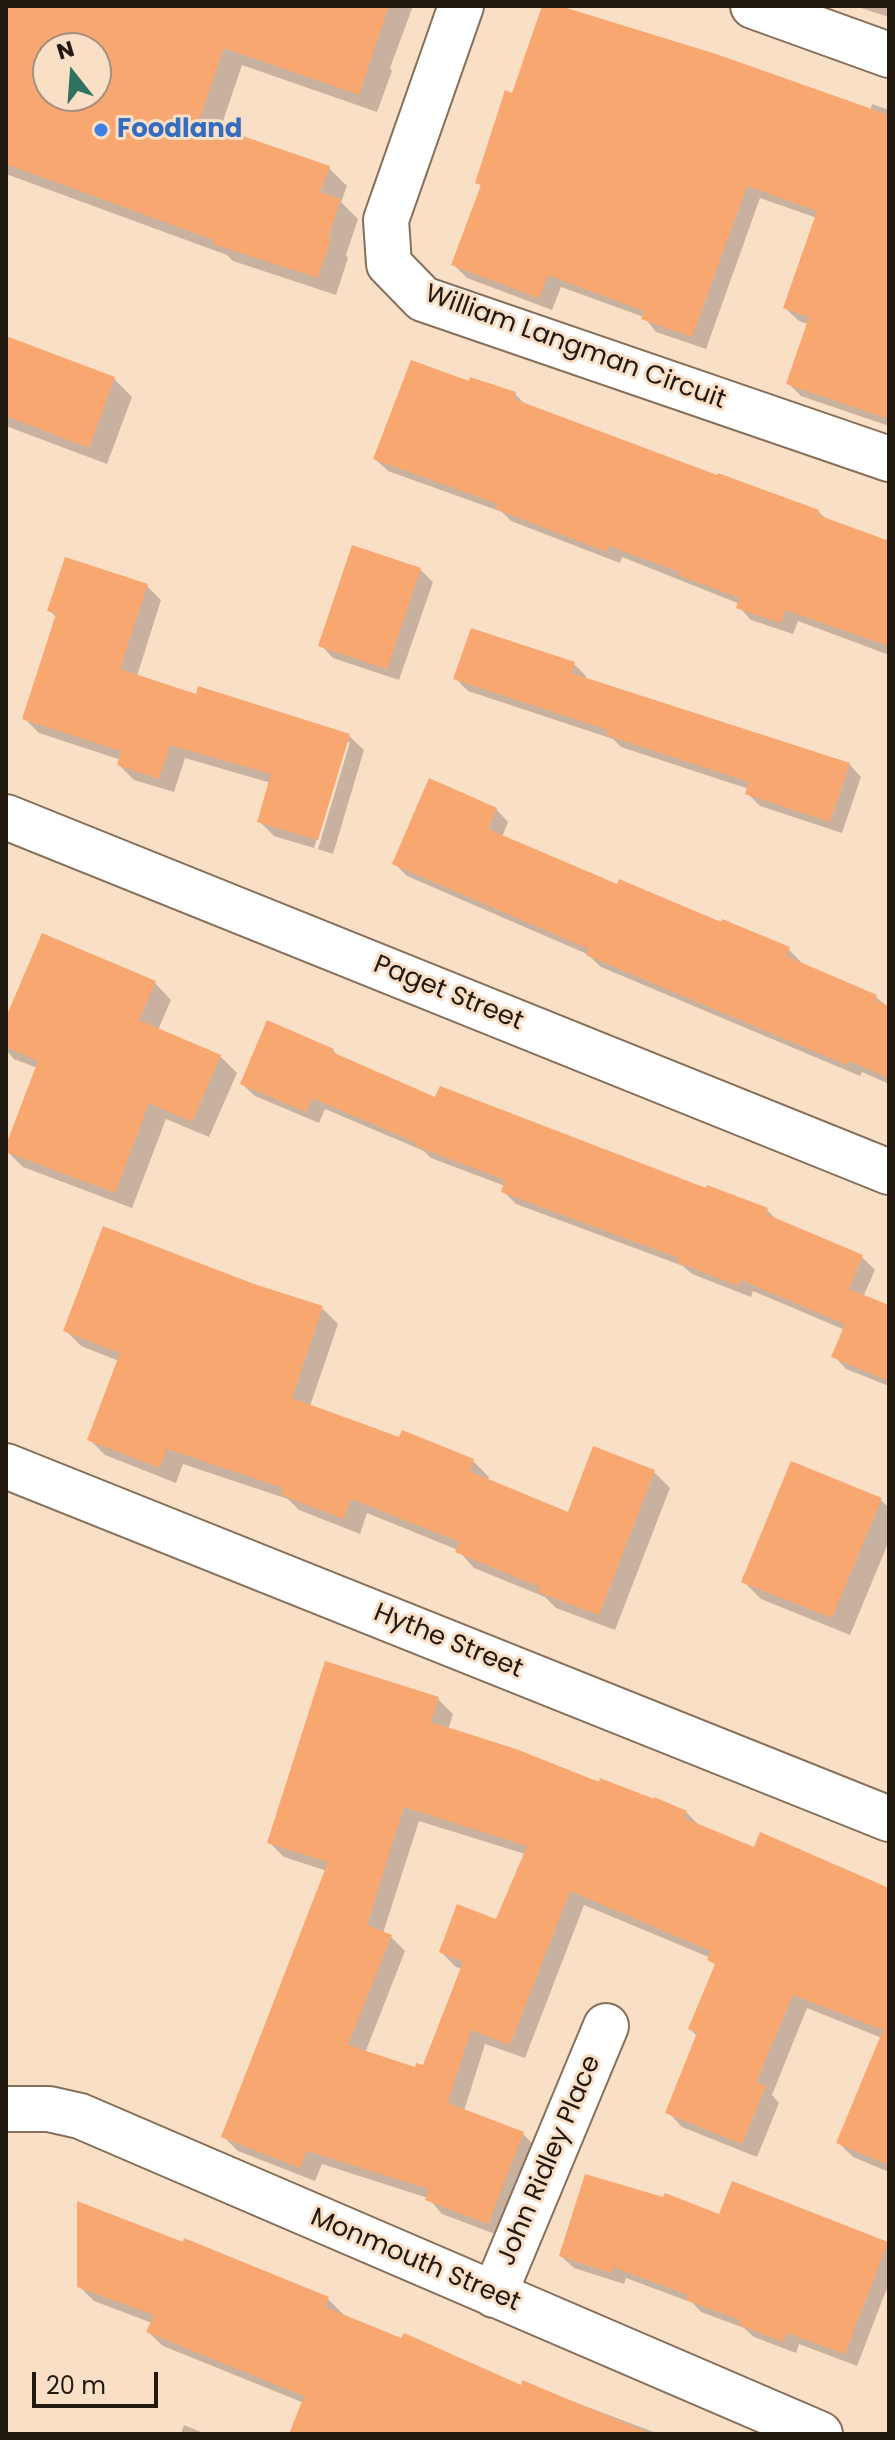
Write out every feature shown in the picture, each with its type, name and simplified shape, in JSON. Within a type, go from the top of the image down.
[{"type":"street","name":"William Langman Circuit","points":[[461,6],[386,220],[389,264],[423,299],[889,459]]},
{"type":"street","points":[[753,6],[889,55]]},
{"type":"street","name":"Paget Street","points":[[6,817],[889,1172]]},
{"type":"street","name":"Hythe Street","points":[[6,1466],[889,1819]]},
{"type":"street","name":"John Ridley Place","points":[[494,2295],[606,2026]]},
{"type":"street","name":"Monmouth Street","points":[[6,2109],[49,2109],[80,2116],[820,2434]]},
{"type":"building","points":[[6,6],[389,6],[359,95],[224,48],[199,121],[330,166],[320,192],[341,199],[318,278],[213,244],[214,240],[6,164]]},
{"type":"building","points":[[542,6],[560,6],[716,54],[889,115],[889,419],[786,384],[809,317],[783,308],[817,211],[747,186],[692,337],[641,319],[644,311],[548,275],[539,298],[451,265],[481,185],[475,183],[505,90],[512,93]]},
{"type":"building","points":[[6,336],[115,377],[89,448],[6,416]]},
{"type":"building","points":[[411,360],[469,381],[470,377],[516,392],[514,399],[819,510],[818,515],[889,541],[889,646],[785,610],[781,623],[736,608],[740,598],[678,575],[680,572],[609,546],[607,552],[496,509],[498,504],[373,459]]},
{"type":"building","points":[[352,545],[421,568],[387,669],[318,646]]},
{"type":"building","points":[[65,557],[148,584],[120,669],[196,694],[198,686],[350,734],[318,840],[257,822],[271,774],[170,745],[159,779],[117,765],[121,751],[22,719],[56,614],[47,611]]},
{"type":"building","points":[[471,628],[575,662],[571,673],[850,763],[830,822],[745,794],[749,782],[606,735],[608,730],[453,679]]},
{"type":"building","points":[[429,778],[497,808],[488,829],[617,884],[619,879],[790,947],[786,956],[877,995],[875,1000],[889,1006],[889,1078],[849,1061],[847,1065],[586,955],[589,949],[392,864]]},
{"type":"building","points":[[42,933],[156,981],[139,1020],[221,1055],[192,1122],[149,1103],[115,1193],[6,1152],[38,1061],[6,1047],[6,1017]]},
{"type":"building","points":[[267,1020],[435,1097],[440,1086],[706,1188],[707,1185],[768,1208],[766,1214],[863,1255],[849,1289],[889,1305],[889,1381],[831,1357],[845,1324],[741,1280],[738,1286],[677,1262],[679,1258],[501,1192],[505,1180],[416,1146],[417,1143],[312,1098],[306,1112],[240,1084]]},
{"type":"building","points":[[103,1226],[254,1284],[323,1306],[292,1398],[399,1437],[402,1430],[474,1459],[469,1471],[568,1512],[593,1446],[655,1470],[599,1615],[538,1592],[540,1587],[455,1552],[460,1542],[351,1499],[344,1519],[281,1495],[283,1488],[167,1449],[160,1468],[87,1440],[120,1353],[63,1331]]},
{"type":"building","points":[[791,1461],[882,1498],[832,1618],[741,1582]]},
{"type":"building","points":[[325,1661],[439,1697],[431,1722],[516,1749],[599,1782],[600,1778],[654,1797],[687,1811],[684,1818],[754,1847],[760,1832],[889,1888],[889,2165],[836,2143],[883,2030],[793,1995],[756,2082],[766,2086],[742,2144],[665,2113],[697,2033],[688,2029],[715,1964],[707,1960],[711,1951],[570,1891],[510,2045],[471,2030],[448,2103],[524,2132],[488,2224],[425,2200],[429,2189],[307,2151],[300,2168],[221,2137],[328,1862],[267,1843]],"holes":[[[404,1807],[527,1846],[496,1919],[457,1904],[439,1952],[463,1962],[423,2065],[416,2063],[415,2067],[348,2045],[392,1935],[367,1925]]]},
{"type":"building","points":[[585,2174],[663,2197],[665,2193],[719,2214],[732,2181],[888,2242],[845,2354],[787,2333],[784,2342],[739,2325],[740,2320],[686,2300],[688,2295],[613,2267],[611,2273],[559,2256]]},
{"type":"building","points":[[77,2201],[183,2242],[184,2238],[329,2297],[325,2307],[401,2338],[404,2333],[521,2385],[522,2380],[651,2434],[289,2434],[304,2396],[146,2332],[154,2315],[77,2287]]},
{"type":"place","name":"Foodland","points":[[101,130]]}]
